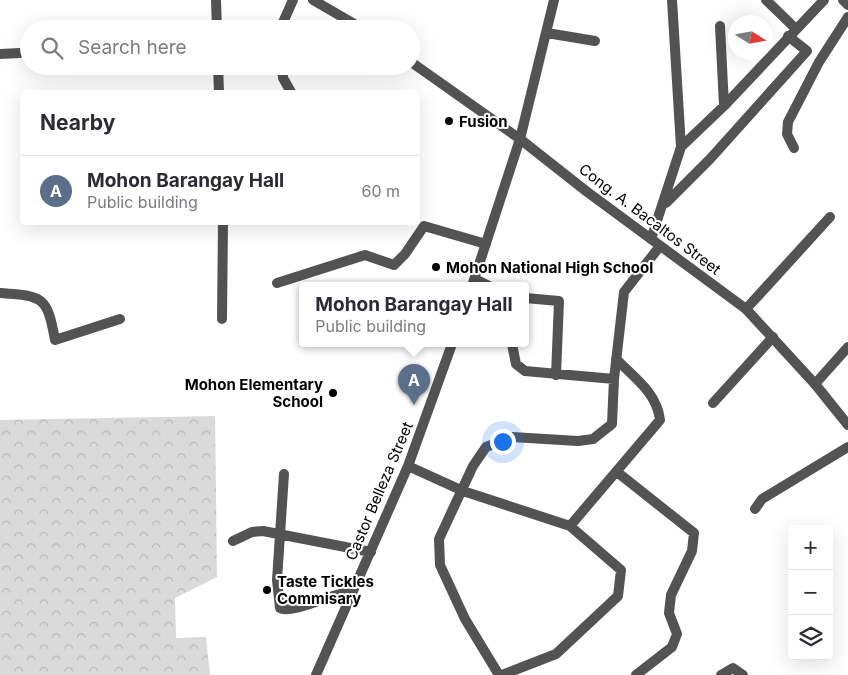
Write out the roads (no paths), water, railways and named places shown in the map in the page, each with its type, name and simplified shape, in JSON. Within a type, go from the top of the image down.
[{"type":"street","points":[[216,0],[217,20]]},
{"type":"street","points":[[284,20],[293,0]]},
{"type":"street","points":[[313,0],[347,20]]},
{"type":"street","points":[[480,282],[486,244],[520,139],[554,0]]},
{"type":"street","points":[[651,239],[681,146],[672,0]]},
{"type":"street","points":[[766,0],[807,51],[819,62]]},
{"type":"street","points":[[681,146],[724,106],[791,32],[824,0]]},
{"type":"street","points":[[843,0],[848,5]]},
{"type":"street","points":[[794,148],[787,134],[788,122],[819,62],[848,17]]},
{"type":"street","points":[[720,26],[724,106]]},
{"type":"street","points":[[547,33],[595,41]]},
{"type":"street","points":[[663,206],[710,159],[807,51]]},
{"type":"street","points":[[0,54],[20,53]]},
{"type":"street","name":"Cong. A. Bacaltos Street","points":[[420,68],[520,139],[746,309],[774,337],[848,425]]},
{"type":"street","points":[[218,75],[219,90]]},
{"type":"street","points":[[283,75],[290,90]]},
{"type":"street","points":[[746,309],[830,217]]},
{"type":"street","points":[[222,318],[223,225]]},
{"type":"street","points":[[277,283],[365,255],[394,266],[405,254],[424,226],[486,244]]},
{"type":"street","points":[[408,466],[463,491],[570,526],[621,570],[618,596],[556,654],[501,675],[465,619],[440,565],[439,539],[463,491],[473,466],[486,447],[512,437],[578,441],[594,439],[612,424],[614,379],[624,292],[660,246]]},
{"type":"street","points":[[0,293],[31,295],[43,301],[50,313],[55,340],[120,319]]},
{"type":"street","points":[[529,298],[559,301],[556,375]]},
{"type":"street","points":[[713,403],[774,337]]},
{"type":"street","points":[[815,384],[848,346]]},
{"type":"street","name":"Castor Belleza Street","points":[[316,675],[408,466],[451,347]]},
{"type":"street","points":[[513,347],[516,364],[520,368],[556,375],[614,379]]},
{"type":"street","points":[[570,526],[660,420],[659,408],[654,398],[616,359]]},
{"type":"street","points":[[755,509],[770,494],[848,446]]},
{"type":"street","points":[[617,472],[694,533],[692,551],[671,594],[669,613],[677,634],[672,647],[636,675]]},
{"type":"street","points":[[284,474],[277,580],[277,602],[281,610],[289,610],[331,595],[353,591]]},
{"type":"street","points":[[233,541],[257,532],[371,552]]},
{"type":"street","points":[[720,675],[733,668],[743,675]]},
{"type":"place","name":"Fusion","points":[[449,121]]},
{"type":"place","name":"Mohon National High School","points":[[436,267]]},
{"type":"place","name":"Mohon Elementary School","points":[[333,393]]},
{"type":"place","name":"Mohon Barangay Hall","points":[[414,405]]},
{"type":"place","name":"Taste Tickles Commisary","points":[[267,590]]}]
